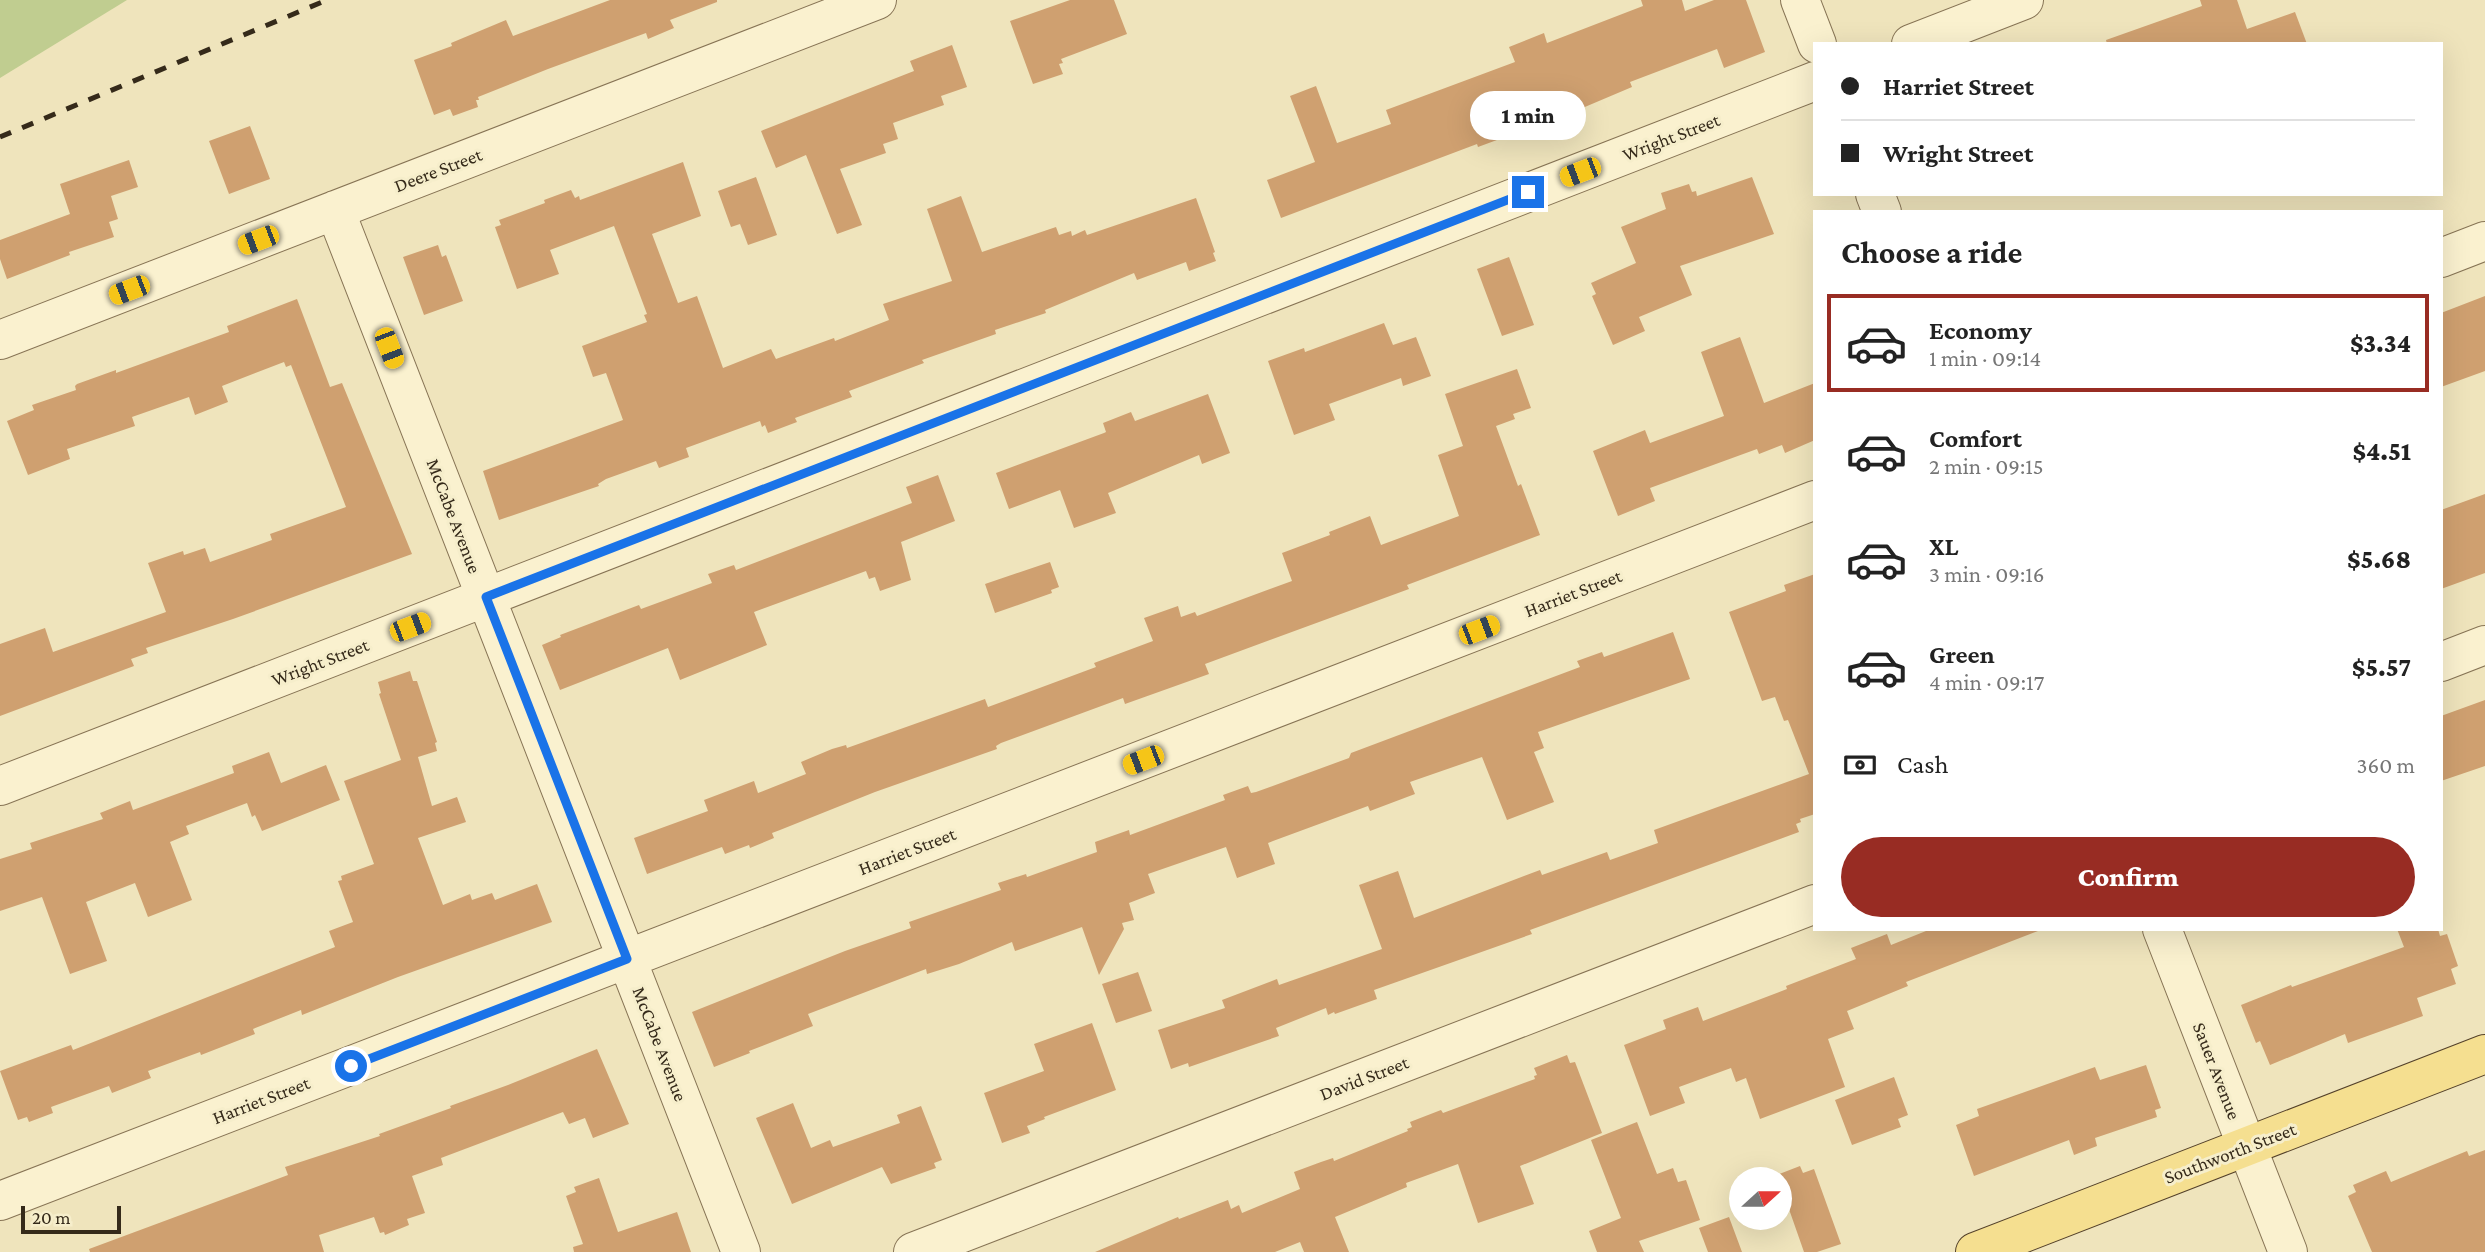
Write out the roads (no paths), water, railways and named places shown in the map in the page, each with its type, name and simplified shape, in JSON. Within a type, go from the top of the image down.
[{"type":"main road","name":"Southworth Street","points":[[1975,1252],[2485,1054]]},
{"type":"street","name":"Deere Street","points":[[0,340],[877,0]]},
{"type":"street","points":[[1800,0],[1816,42]]},
{"type":"street","points":[[1916,42],[2024,0]]},
{"type":"street","name":"Wright Street","points":[[0,786],[1813,82]]},
{"type":"street","name":"McCabe Avenue","points":[[335,210],[741,1252]]},
{"type":"street","points":[[2443,257],[2485,241]]},
{"type":"street","name":"Harriet Street","points":[[0,1201],[1813,501]]},
{"type":"street","points":[[2443,661],[2485,645]]},
{"type":"street","name":"David Street","points":[[914,1252],[1813,905]]},
{"type":"street","name":"Sauer Avenue","points":[[2163,931],[2288,1252]]},
{"type":"railway","points":[[0,137],[327,0]]}]
